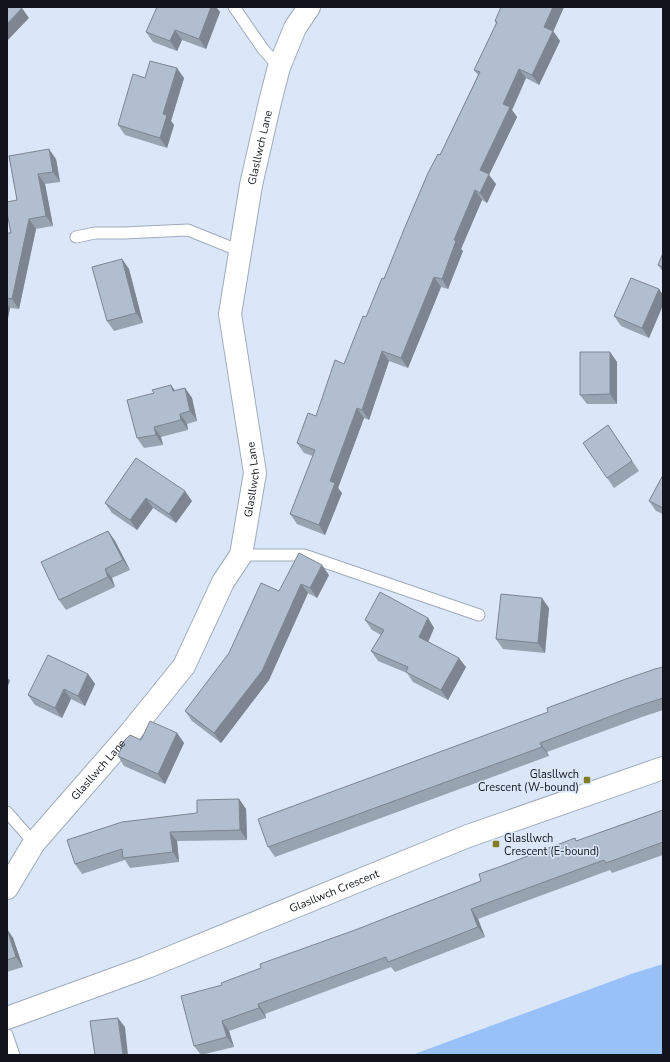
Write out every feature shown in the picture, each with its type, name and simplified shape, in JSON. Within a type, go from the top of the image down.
[{"type":"street","name":"Glasllwch Lane","points":[[7,888],[34,843],[130,733],[184,666],[223,582],[241,555],[255,473],[230,314],[251,185],[279,67],[295,28],[309,7]]},
{"type":"street","name":"Glasllwch Crescent","points":[[7,1018],[144,968],[468,836],[663,768]]},
{"type":"lane","points":[[234,7],[263,49],[279,67]]},
{"type":"lane","points":[[76,237],[95,233],[124,234],[188,230],[240,251]]},
{"type":"lane","points":[[241,555],[304,555],[479,615]]},
{"type":"lane","points":[[7,812],[34,843]]},
{"type":"lane","points":[[7,1035],[14,1055]]},
{"type":"shaded area","points":[[663,964],[663,1055],[412,1055],[634,973]]},
{"type":"building","points":[[7,7],[22,8],[7,24]]},
{"type":"building","points":[[157,7],[211,7],[199,39],[175,30],[170,41],[146,32]]},
{"type":"building","points":[[501,7],[553,7],[544,27],[553,31],[532,75],[519,69],[503,104],[510,107],[480,170],[489,174],[480,193],[475,190],[454,240],[456,241],[442,279],[434,277],[401,358],[382,351],[362,410],[357,408],[330,481],[335,483],[319,525],[290,514],[315,450],[297,443],[308,413],[316,416],[335,360],[344,364],[363,316],[366,317],[382,278],[384,279],[428,173],[438,154],[440,155],[480,72],[474,70],[497,22],[495,21]]},
{"type":"building","points":[[150,61],[177,68],[163,114],[167,115],[160,138],[118,125],[133,74],[145,78]]},
{"type":"building","points":[[49,149],[53,172],[38,174],[46,216],[29,219],[12,299],[7,298],[7,233],[11,233],[7,213],[7,202],[17,200],[9,156]]},
{"type":"building","points":[[663,253],[663,267],[658,265]]},
{"type":"building","points":[[122,259],[136,313],[107,321],[92,267]]},
{"type":"building","points":[[631,278],[659,289],[642,328],[614,316]]},
{"type":"building","points":[[580,352],[610,352],[610,394],[580,395]]},
{"type":"building","points":[[171,385],[173,391],[185,388],[190,411],[180,414],[181,420],[154,427],[156,435],[137,438],[127,400],[154,393],[152,390]]},
{"type":"building","points":[[608,425],[632,461],[607,478],[583,443]]},
{"type":"building","points":[[136,458],[185,491],[169,514],[146,498],[130,520],[105,503]]},
{"type":"building","points":[[663,475],[663,508],[649,501]]},
{"type":"building","points":[[108,531],[123,560],[105,569],[108,577],[59,600],[41,562]]},
{"type":"building","points":[[299,553],[322,565],[310,588],[301,584],[262,671],[214,733],[185,711],[229,653],[261,583],[279,591]]},
{"type":"building","points":[[380,592],[428,618],[419,637],[459,658],[441,690],[406,672],[408,667],[371,651],[384,630],[365,620]]},
{"type":"building","points":[[501,594],[542,598],[538,643],[496,639]]},
{"type":"building","points":[[48,655],[88,674],[78,696],[64,689],[55,708],[28,695]]},
{"type":"building","points":[[663,667],[663,698],[540,743],[542,747],[268,847],[258,819],[548,712],[547,708]]},
{"type":"building","points":[[150,721],[177,733],[158,774],[118,756],[124,741],[130,735],[141,740]]},
{"type":"building","points":[[239,799],[240,830],[170,832],[173,852],[123,858],[122,849],[75,864],[67,840],[122,822],[197,813],[197,800]]},
{"type":"building","points":[[663,810],[663,842],[606,863],[604,860],[471,909],[478,927],[388,962],[386,957],[258,1004],[259,1008],[222,1021],[227,1037],[194,1046],[181,996],[222,985],[221,983],[261,968],[260,964],[355,930],[481,881],[479,874],[575,838],[576,841]]},
{"type":"building","points":[[7,929],[16,957],[7,960]]},
{"type":"building","points":[[118,1018],[123,1055],[95,1055],[90,1021]]},
{"type":"place","name":"Glasllwch Crescent (W-bound)","points":[[587,780]]},
{"type":"place","name":"Glasllwch Crescent (E-bound)","points":[[496,844]]}]
